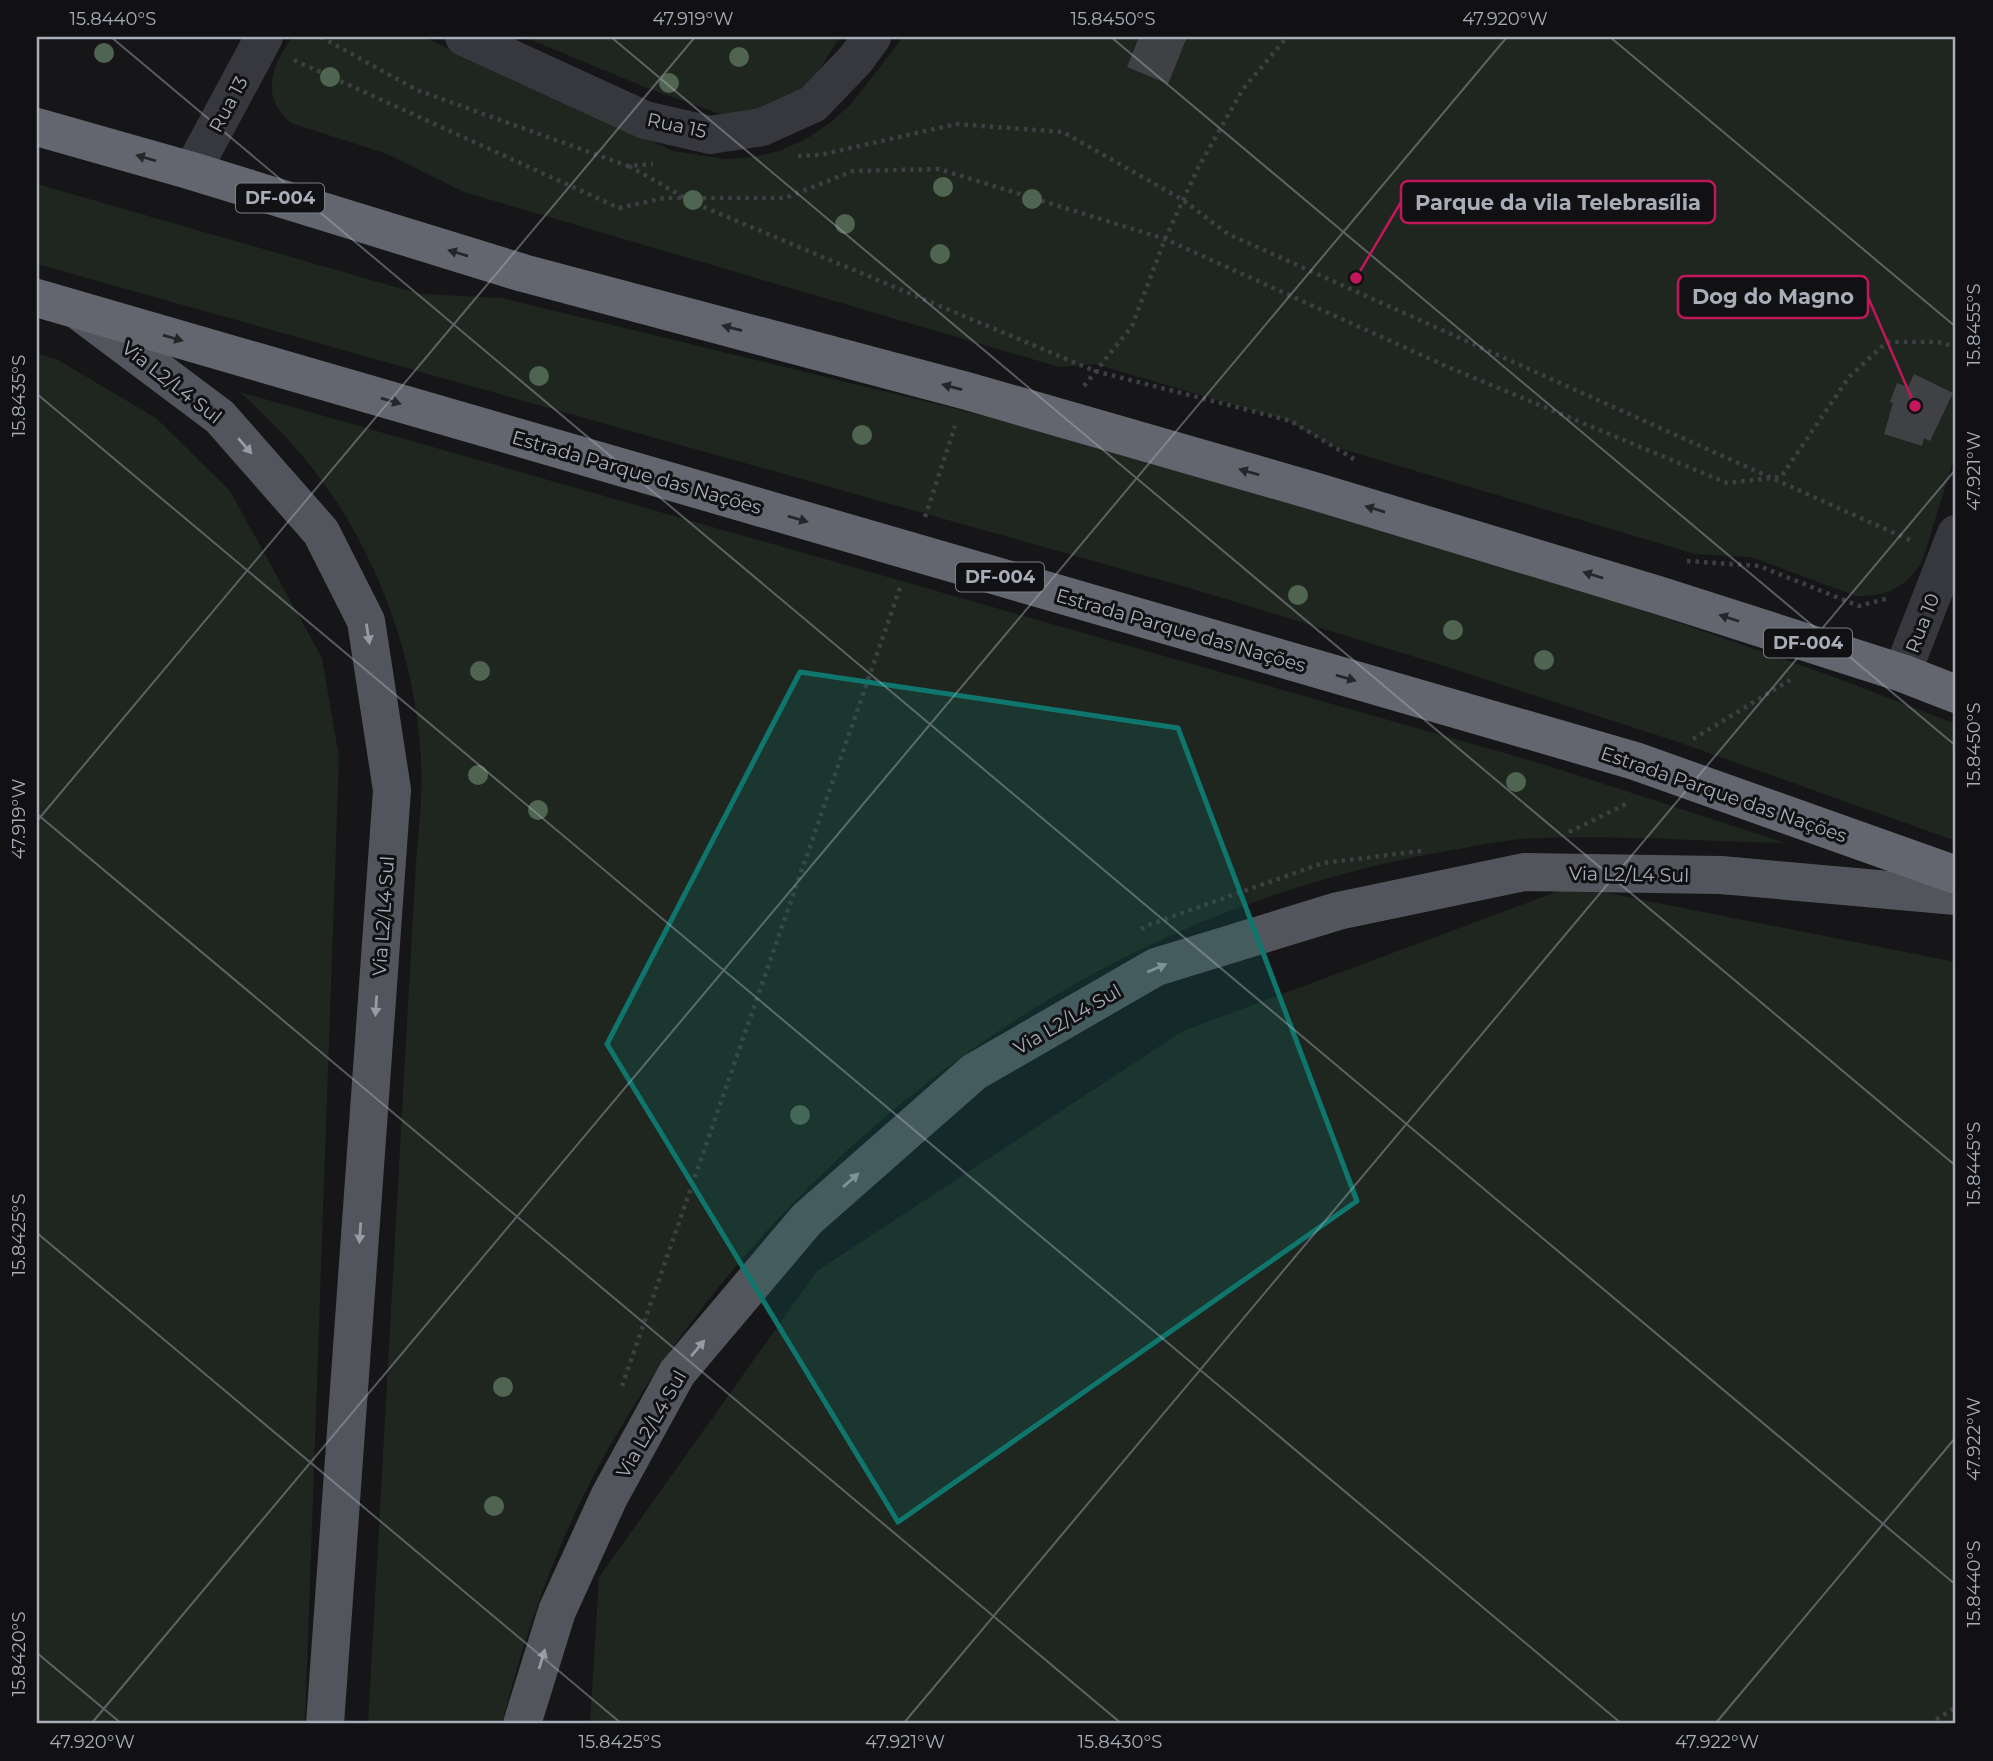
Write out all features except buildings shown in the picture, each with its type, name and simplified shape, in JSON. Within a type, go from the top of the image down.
[{"type":"highway","name":"DF-004","points":[[37,127],[192,171],[523,273],[967,391],[1328,495],[1836,652],[1956,694]]},
{"type":"highway","name":"Estrada Parque das Nações","points":[[37,298],[1649,765],[1956,875]]},
{"type":"main road","name":"Via L2/L4 Sul","points":[[79,310],[220,417],[321,532],[366,621],[392,790],[325,1724]]},
{"type":"main road","name":"Via L2/L4 Sul","points":[[522,1724],[557,1611],[609,1497],[677,1373],[807,1219],[974,1072],[1156,967],[1338,911],[1524,872],[1721,875],[1956,896]]},
{"type":"street","name":"Rua 15","points":[[464,37],[645,120],[710,135],[762,127],[813,104],[856,59],[872,37]]},
{"type":"street","name":"Rua 13","points":[[192,171],[262,41]]},
{"type":"street","name":"Rua 10","points":[[1902,673],[1952,546]]},
{"type":"path","points":[[321,37],[417,90],[628,166],[694,203],[1095,371],[1291,421],[1355,460]]},
{"type":"path","points":[[1060,417],[1132,326],[1165,239],[1199,166],[1243,89],[1287,37]]},
{"type":"path","points":[[262,41],[620,208],[664,198],[785,198],[853,171],[939,169],[1165,239],[1448,367],[1727,483],[1781,477],[1849,377],[1887,342],[1938,342],[1956,347]]},
{"type":"path","points":[[793,156],[820,155],[956,124],[1063,132],[1183,200],[1228,234],[1952,546]]},
{"type":"path","points":[[628,166],[656,164]]},
{"type":"path","points":[[621,1387],[967,391]]},
{"type":"path","points":[[1682,560],[1759,566],[1859,606],[1896,596]]},
{"type":"path","points":[[1649,765],[1836,652]]},
{"type":"path","points":[[1929,1724],[1956,1707]]},
{"type":"highlighted area","points":[[800,672],[1178,728],[1357,1201],[898,1522],[607,1044]]},
{"type":"shaded area","points":[[292,37],[423,37],[673,151],[726,159],[779,151],[806,139],[830,123],[852,103],[903,37],[1956,37],[1956,452],[1922,562],[1916,571],[1902,584],[1886,593],[1856,596],[1751,557],[1695,554],[1332,446],[1286,420],[1095,364],[1059,367],[464,192],[387,154],[291,123],[275,102],[272,81],[279,59]]},
{"type":"shaded area","points":[[524,37],[840,37],[804,94],[740,121],[647,88]]},
{"type":"shaded area","points":[[37,184],[420,294],[502,298],[957,409],[1177,466],[1612,599],[1826,674],[1956,724],[1956,841],[1681,743],[1438,664],[1193,589],[37,264]]},
{"type":"shaded area","points":[[37,353],[58,360],[156,418],[230,491],[322,658],[339,757],[305,1724],[37,1724]]},
{"type":"shaded area","points":[[240,392],[1546,765],[1785,843],[1568,837],[1495,842],[1453,850],[1353,871],[1257,901],[1165,938],[1076,983],[992,1036],[912,1095],[836,1161],[765,1233],[707,1302],[654,1374],[586,1490],[530,1626],[502,1724],[368,1724],[421,798],[418,721],[402,644],[374,570],[356,535],[336,501],[305,459]]},
{"type":"shaded area","points":[[1572,886],[1956,962],[1956,1724],[590,1724],[599,1577],[817,1271],[1183,1031]]},
{"type":"place","name":"Parque da vila Telebrasília","points":[[1356,278]]},
{"type":"place","name":"Dog do Magno","points":[[1915,406]]}]
